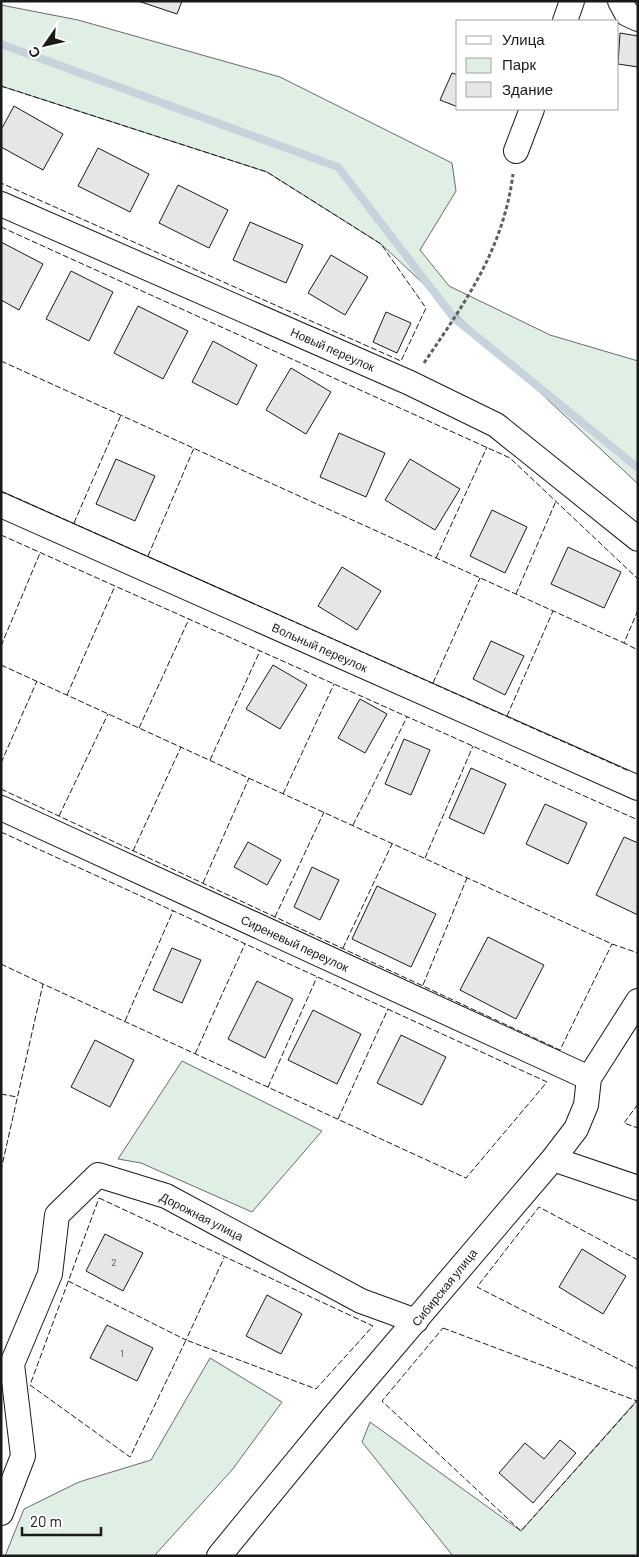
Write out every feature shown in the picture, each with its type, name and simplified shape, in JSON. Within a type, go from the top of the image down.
[{"type":"street","points":[[565,20],[572,1]]},
{"type":"street","points":[[620,1],[627,14],[638,19]]},
{"type":"street","points":[[516,151],[532,110]]},
{"type":"street","name":"Новый переулок","points":[[1,204],[410,383],[496,425],[638,539]]},
{"type":"street","name":"Вольный переулок","points":[[1,505],[638,788]]},
{"type":"street","name":"Сиреневый переулок","points":[[1,808],[589,1078]]},
{"type":"street","name":"Сибирская улица","points":[[219,1556],[334,1416],[553,1159],[579,1121],[586,1105],[589,1078],[638,1001]]},
{"type":"street","points":[[553,1159],[638,1188]]},
{"type":"street","name":"Дорожная улица","points":[[1,1513],[23,1456],[12,1364],[50,1274],[57,1215],[98,1175],[166,1196],[361,1301],[416,1321]]},
{"type":"path","points":[[410,383],[454,318],[492,254],[509,205],[516,151]]},
{"type":"green space","points":[[1,5],[78,20],[280,77],[452,163],[456,191],[420,250],[449,286],[550,335],[638,361],[638,484],[381,244],[267,172],[1,86]]},
{"type":"green space","points":[[182,1061],[322,1131],[252,1212],[141,1163],[118,1159]]},
{"type":"green space","points":[[210,1358],[282,1402],[232,1470],[154,1556],[5,1556],[24,1509],[79,1482],[151,1460]]},
{"type":"green space","points":[[638,1399],[638,1556],[453,1556],[362,1442],[370,1422],[521,1531]]},
{"type":"building","points":[[138,1],[182,1],[177,14]]},
{"type":"building","points":[[620,33],[638,36],[638,67],[619,64]]},
{"type":"building","points":[[452,73],[456,74],[456,106],[440,100]]},
{"type":"building","points":[[14,106],[63,134],[43,170],[1,147],[1,130]]},
{"type":"building","points":[[98,148],[149,174],[130,212],[78,186]]},
{"type":"building","points":[[178,185],[228,210],[209,248],[159,223]]},
{"type":"building","points":[[250,222],[303,245],[286,283],[233,260]]},
{"type":"building","points":[[1,242],[43,264],[19,310],[1,300]]},
{"type":"building","points":[[331,255],[368,277],[345,315],[308,293]]},
{"type":"building","points":[[71,271],[113,292],[89,341],[46,319]]},
{"type":"building","points":[[138,306],[188,331],[163,379],[114,353]]},
{"type":"building","points":[[386,312],[411,323],[397,353],[373,342]]},
{"type":"building","points":[[213,341],[257,365],[237,405],[192,382]]},
{"type":"building","points":[[291,368],[331,392],[306,434],[266,410]]},
{"type":"building","points":[[339,433],[385,453],[366,497],[320,477]]},
{"type":"building","points":[[116,459],[155,476],[135,521],[96,504]]},
{"type":"building","points":[[410,459],[460,489],[435,530],[385,500]]},
{"type":"building","points":[[492,510],[527,527],[505,573],[470,556]]},
{"type":"building","points":[[568,547],[621,572],[604,608],[551,584]]},
{"type":"building","points":[[342,567],[381,591],[357,630],[318,606]]},
{"type":"building","points":[[491,641],[524,656],[505,695],[473,679]]},
{"type":"building","points":[[273,665],[307,685],[280,729],[246,709]]},
{"type":"building","points":[[360,699],[387,714],[365,753],[338,738]]},
{"type":"building","points":[[404,739],[430,750],[411,795],[385,784]]},
{"type":"building","points":[[471,768],[506,784],[484,834],[449,818]]},
{"type":"building","points":[[545,804],[587,823],[568,864],[526,844]]},
{"type":"building","points":[[624,837],[638,843],[638,915],[596,895]]},
{"type":"building","points":[[248,842],[281,860],[267,885],[234,867]]},
{"type":"building","points":[[312,867],[339,880],[320,920],[294,907]]},
{"type":"building","points":[[377,886],[436,914],[411,967],[352,939]]},
{"type":"building","points":[[488,937],[544,965],[516,1019],[460,990]]},
{"type":"building","points":[[172,948],[201,960],[182,1003],[153,990]]},
{"type":"building","points":[[257,981],[293,999],[265,1058],[228,1039]]},
{"type":"building","points":[[313,1010],[361,1034],[337,1084],[288,1060]]},
{"type":"building","points":[[401,1035],[446,1057],[422,1105],[377,1083]]},
{"type":"building","points":[[95,1040],[134,1060],[110,1107],[71,1087]]},
{"type":"building","points":[[105,1234],[143,1253],[123,1291],[86,1271]]},
{"type":"building","points":[[582,1249],[626,1276],[603,1314],[559,1287]]},
{"type":"building","points":[[267,1295],[302,1314],[281,1354],[246,1336]]},
{"type":"building","points":[[107,1325],[153,1348],[137,1381],[90,1358]]},
{"type":"building","points":[[560,1440],[576,1453],[533,1503],[499,1473],[525,1443],[544,1459]]},
{"type":"waterway","points":[[1,44],[338,167],[454,318],[638,468]]},
{"type":"fence","points":[[1,86],[267,172],[381,244],[426,308],[401,361],[1,183]]},
{"type":"fence","points":[[1,227],[510,458],[638,579]]},
{"type":"fence","points":[[1,361],[624,643]]},
{"type":"fence","points":[[74,523],[121,415]]},
{"type":"fence","points":[[436,558],[487,447]]},
{"type":"fence","points":[[148,556],[194,448]]},
{"type":"fence","points":[[1,491],[629,771]]},
{"type":"fence","points":[[516,594],[556,501]]},
{"type":"fence","points":[[1,535],[638,820]]},
{"type":"fence","points":[[1,646],[40,553]]},
{"type":"fence","points":[[433,683],[480,578]]},
{"type":"fence","points":[[67,695],[115,586]]},
{"type":"fence","points":[[638,610],[624,643],[638,650]]},
{"type":"fence","points":[[507,716],[553,611]]},
{"type":"fence","points":[[139,728],[189,619]]},
{"type":"fence","points":[[210,760],[260,651]]},
{"type":"fence","points":[[1,665],[612,944],[638,953]]},
{"type":"fence","points":[[1,763],[37,681]]},
{"type":"fence","points":[[283,794],[334,684]]},
{"type":"fence","points":[[59,816],[108,714]]},
{"type":"fence","points":[[353,825],[407,717]]},
{"type":"fence","points":[[425,858],[473,746]]},
{"type":"fence","points":[[133,851],[181,747]]},
{"type":"fence","points":[[203,883],[249,778]]},
{"type":"fence","points":[[1,789],[560,1050],[612,944]]},
{"type":"fence","points":[[275,917],[324,812]]},
{"type":"fence","points":[[1,832],[547,1082],[466,1178],[43,984],[1,1170]]},
{"type":"fence","points":[[343,948],[392,844]]},
{"type":"fence","points":[[423,985],[467,878]]},
{"type":"fence","points":[[125,1021],[173,911]]},
{"type":"fence","points":[[195,1054],[245,944]]},
{"type":"fence","points":[[1,964],[43,984]]},
{"type":"fence","points":[[268,1087],[317,977]]},
{"type":"fence","points":[[338,1119],[388,1009]]},
{"type":"fence","points":[[1,1094],[17,1097]]},
{"type":"fence","points":[[638,1104],[624,1123],[638,1128]]},
{"type":"fence","points":[[99,1198],[373,1326],[316,1389],[186,1340],[130,1457],[30,1385],[99,1198]]},
{"type":"fence","points":[[638,1260],[539,1207],[477,1287],[638,1369]]},
{"type":"fence","points":[[68,1281],[186,1340],[224,1258]]},
{"type":"fence","points":[[443,1328],[637,1401],[521,1531],[382,1401],[443,1328]]}]
